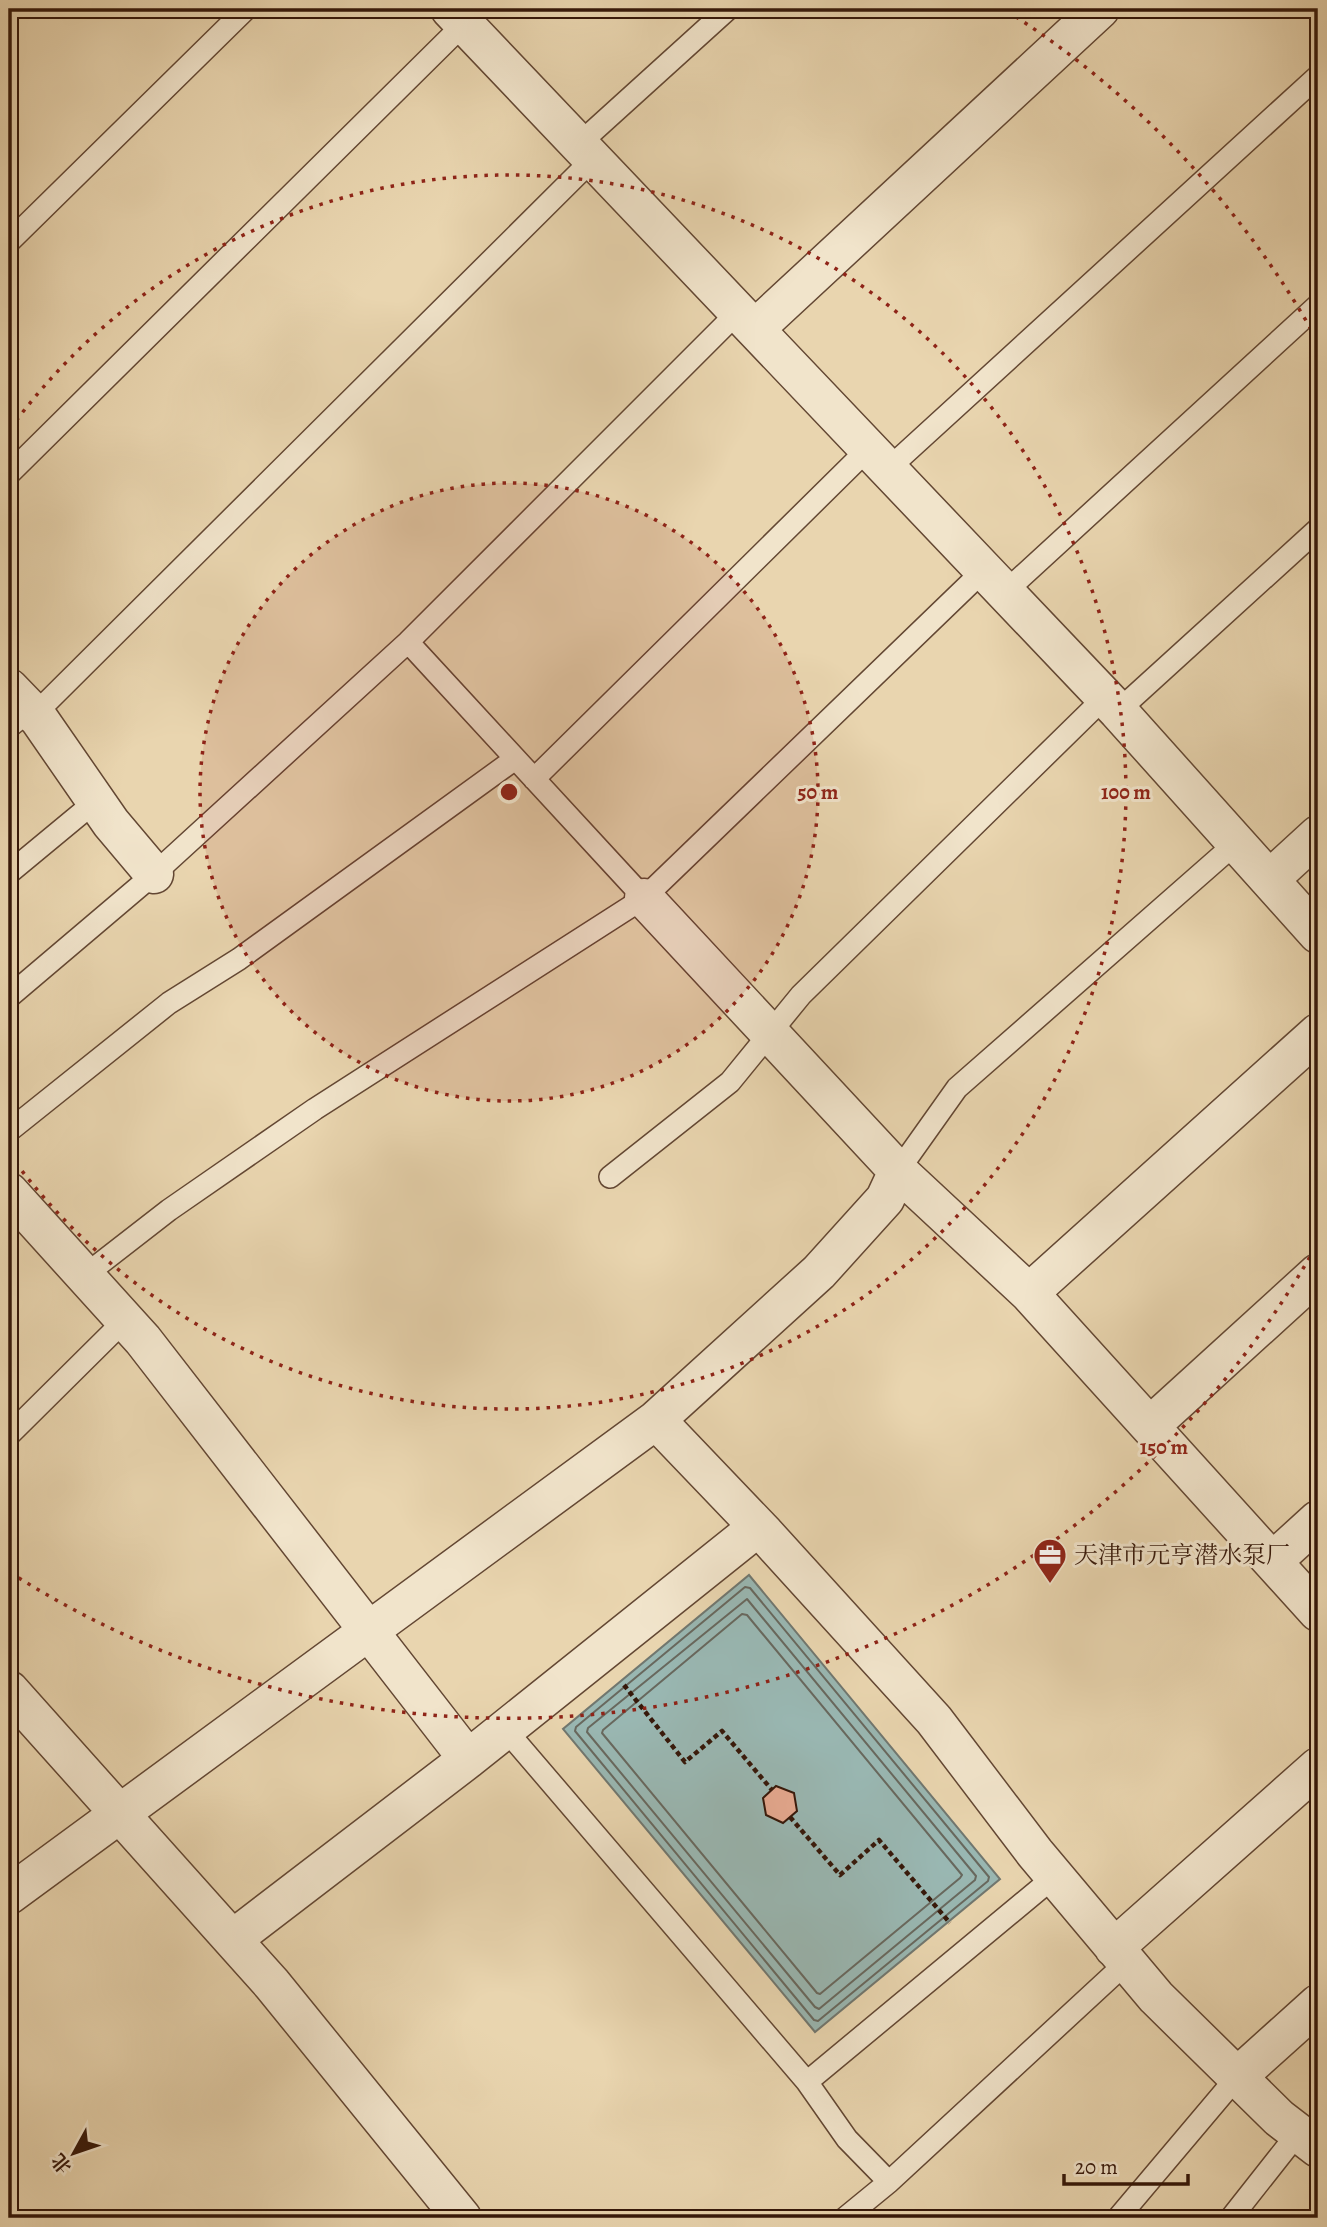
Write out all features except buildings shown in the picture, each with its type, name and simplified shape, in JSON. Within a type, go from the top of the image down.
[{"type":"street","points":[[746,321],[1100,9]]},
{"type":"street","points":[[464,13],[586,152],[1112,704],[1318,934]]},
{"type":"street","points":[[20,710],[155,874]]},
{"type":"street","points":[[1270,879],[1318,835]]},
{"type":"street","points":[[644,898],[898,1171],[1029,1293],[1318,1612]]},
{"type":"street","points":[[1029,1293],[1318,1032]]},
{"type":"street","points":[[9,1895],[656,1420],[819,1272],[885,1199],[898,1171]]},
{"type":"street","points":[[9,1192],[125,1320],[468,1759]]},
{"type":"street","points":[[1150,1426],[1318,1273]]},
{"type":"street","points":[[656,1420],[934,1720],[1054,1877],[1156,1997],[1279,2118],[1308,2140]]},
{"type":"street","points":[[1273,1561],[1318,1520]]},
{"type":"street","points":[[233,1939],[468,1759],[758,1527]]},
{"type":"street","points":[[9,1690],[281,1994],[462,2218]]},
{"type":"street","points":[[1120,1955],[1318,1767]]},
{"type":"street","points":[[1237,2077],[1318,2004]]},
{"type":"lane","points":[[9,242],[246,9]]},
{"type":"lane","points":[[20,710],[586,152],[727,9]]},
{"type":"lane","points":[[9,474],[464,13]]},
{"type":"lane","points":[[534,779],[878,459],[1318,76]]},
{"type":"lane","points":[[84,1276],[169,1210],[315,1109],[644,898],[995,581],[1318,305]]},
{"type":"lane","points":[[9,998],[155,874],[408,642],[746,321]]},
{"type":"lane","points":[[610,1177],[730,1082],[801,995],[1112,704],[1318,529]]},
{"type":"lane","points":[[408,642],[644,898]]},
{"type":"lane","points":[[9,1131],[169,1003],[239,959],[515,759]]},
{"type":"lane","points":[[9,873],[96,801]]},
{"type":"lane","points":[[898,1171],[957,1088],[1236,843]]},
{"type":"lane","points":[[9,1435],[125,1320]]},
{"type":"lane","points":[[505,1729],[807,2082],[847,2139],[889,2182]]},
{"type":"lane","points":[[807,2082],[1054,1877]]},
{"type":"lane","points":[[845,2218],[889,2182],[1120,1955]]},
{"type":"lane","points":[[1118,2218],[1237,2077]]},
{"type":"lane","points":[[1231,2218],[1308,2140]]},
{"type":"path","points":[[617,1677],[685,1762],[722,1731],[772,1790]]},
{"type":"path","points":[[790,1817],[840,1875],[879,1840],[957,1931]]},
{"type":"water","points":[[749,1575],[1000,1879],[815,2032],[563,1729]]},
{"type":"place","name":"天津市元亨潜水泵厂","points":[[1050,1585]]}]
